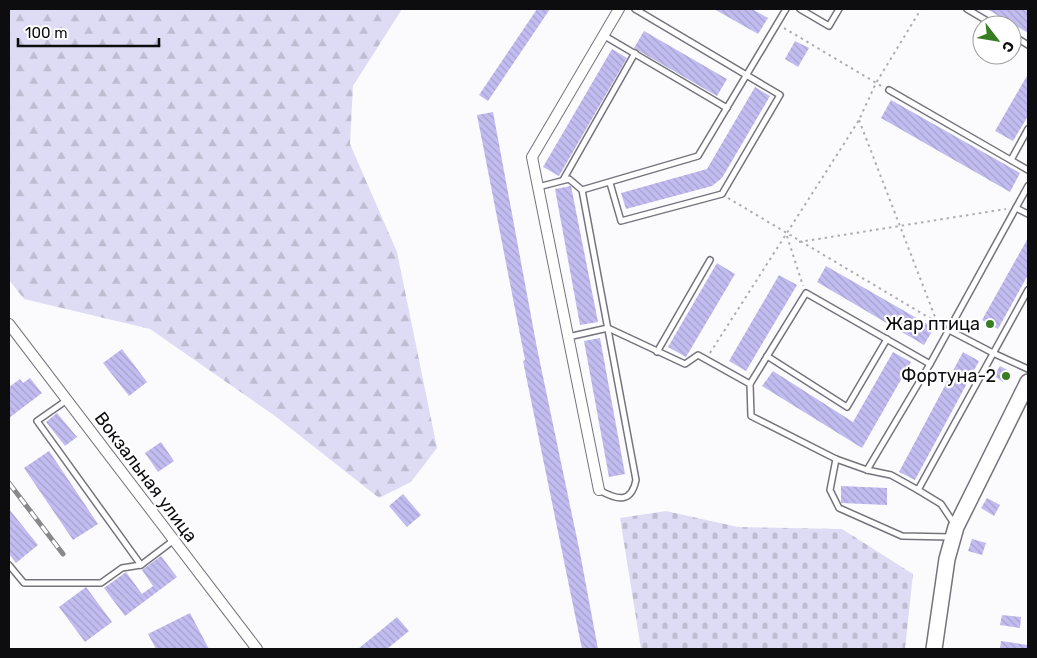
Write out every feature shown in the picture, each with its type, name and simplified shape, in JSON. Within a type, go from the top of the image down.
[{"type":"street","points":[[599,490],[532,158],[619,9]]},
{"type":"street","name":"Вокзальная улица","points":[[9,324],[258,649]]},
{"type":"street","points":[[934,649],[947,559],[955,532],[1028,380]]},
{"type":"lane","points":[[610,183],[621,221],[722,194],[780,95],[635,9]]},
{"type":"lane","points":[[582,190],[698,156],[786,9]]},
{"type":"lane","points":[[800,9],[829,26],[839,9]]},
{"type":"lane","points":[[603,35],[728,108]]},
{"type":"lane","points":[[563,180],[634,54]]},
{"type":"lane","points":[[889,90],[1028,170]]},
{"type":"lane","points":[[1011,160],[1028,129]]},
{"type":"lane","points":[[537,187],[569,178],[582,190],[636,480],[634,489],[629,495],[622,498],[612,497],[599,490]]},
{"type":"lane","points":[[867,470],[930,364],[1028,186]]},
{"type":"lane","points":[[1016,208],[1028,214]]},
{"type":"lane","points":[[657,352],[710,260]]},
{"type":"lane","points":[[918,490],[1028,290]]},
{"type":"lane","points":[[836,459],[830,490],[839,508],[902,536],[955,532],[941,504],[918,490],[891,475],[867,470],[836,459],[751,416],[750,384],[806,293],[930,364]]},
{"type":"lane","points":[[568,337],[608,328],[685,364],[698,355],[750,384]]},
{"type":"lane","points":[[949,330],[993,354],[1028,380]]},
{"type":"lane","points":[[767,356],[847,407],[888,339]]},
{"type":"lane","points":[[67,400],[38,421],[141,565]]},
{"type":"lane","points":[[9,565],[24,583],[101,583],[122,568],[141,565],[174,540]]},
{"type":"path","points":[[706,359],[859,120],[876,83],[921,9]]},
{"type":"path","points":[[777,24],[889,90]]},
{"type":"path","points":[[859,120],[937,322]]},
{"type":"path","points":[[722,194],[787,235],[949,330]]},
{"type":"path","points":[[799,242],[1016,208]]},
{"type":"path","points":[[787,235],[806,293]]},
{"type":"green space","points":[[9,9],[402,9],[353,86],[350,144],[397,252],[437,448],[411,482],[379,498],[275,416],[150,329],[24,299],[9,280]]},
{"type":"green space","points":[[666,511],[738,527],[842,529],[913,574],[905,649],[641,649],[620,518]]},
{"type":"building","points":[[537,9],[550,9],[488,101],[479,95]]},
{"type":"building","points":[[714,9],[752,9],[768,18],[758,34]]},
{"type":"building","points":[[987,9],[1028,9],[1028,33],[1022,29],[1022,15],[997,15]]},
{"type":"building","points":[[644,31],[727,79],[717,96],[634,48]]},
{"type":"building","points":[[795,41],[809,48],[798,67],[785,59]]},
{"type":"building","points":[[612,49],[627,58],[559,176],[543,167]]},
{"type":"building","points":[[1028,74],[1028,116],[1013,141],[995,131]]},
{"type":"building","points":[[755,87],[770,96],[722,178],[712,186],[626,209],[621,193],[707,169]]},
{"type":"building","points":[[891,100],[1020,173],[1010,192],[881,118]]},
{"type":"building","points":[[493,112],[537,348],[598,649],[582,649],[523,361],[525,360],[477,115]]},
{"type":"building","points":[[571,186],[598,322],[580,325],[555,189]]},
{"type":"building","points":[[1028,238],[1028,275],[998,329],[982,320]]},
{"type":"building","points":[[717,263],[735,274],[686,357],[668,347]]},
{"type":"building","points":[[826,266],[934,328],[924,345],[817,282]]},
{"type":"building","points":[[779,275],[797,285],[746,371],[729,361]]},
{"type":"building","points":[[600,338],[625,474],[609,477],[584,341]]},
{"type":"building","points":[[122,349],[147,382],[129,396],[103,363]]},
{"type":"building","points":[[893,352],[911,362],[862,448],[762,386],[773,371],[853,422]]},
{"type":"building","points":[[963,352],[979,361],[915,480],[899,472]]},
{"type":"building","points":[[1000,366],[1009,371],[1003,382],[994,376]]},
{"type":"building","points":[[30,378],[42,393],[9,418],[9,387],[20,379],[23,383]]},
{"type":"building","points":[[57,413],[77,437],[65,446],[46,422]]},
{"type":"building","points":[[161,442],[174,461],[158,472],[145,453]]},
{"type":"building","points":[[49,451],[98,524],[73,540],[24,468]]},
{"type":"building","points":[[841,486],[887,488],[887,505],[841,503]]},
{"type":"building","points":[[403,494],[421,515],[407,527],[389,506]]},
{"type":"building","points":[[987,498],[1000,505],[994,516],[981,508]]},
{"type":"building","points":[[9,509],[38,545],[16,563],[9,554]]},
{"type":"building","points":[[972,539],[986,543],[982,555],[968,551]]},
{"type":"building","points":[[161,556],[177,577],[125,616],[104,588],[126,572],[142,594],[153,586],[142,570]]},
{"type":"building","points":[[86,587],[112,622],[85,642],[59,607]]},
{"type":"building","points":[[190,613],[209,649],[156,649],[148,634]]},
{"type":"building","points":[[1002,615],[1021,617],[1020,628],[1000,625]]},
{"type":"building","points":[[397,617],[409,631],[387,649],[358,649]]},
{"type":"building","points":[[1001,641],[1028,645],[1028,649],[1000,649]]},
{"type":"railway","points":[[9,483],[63,554]]},
{"type":"place","name":"Жар птица","points":[[990,324]]},
{"type":"place","name":"Фортуна-2","points":[[1006,376]]}]
